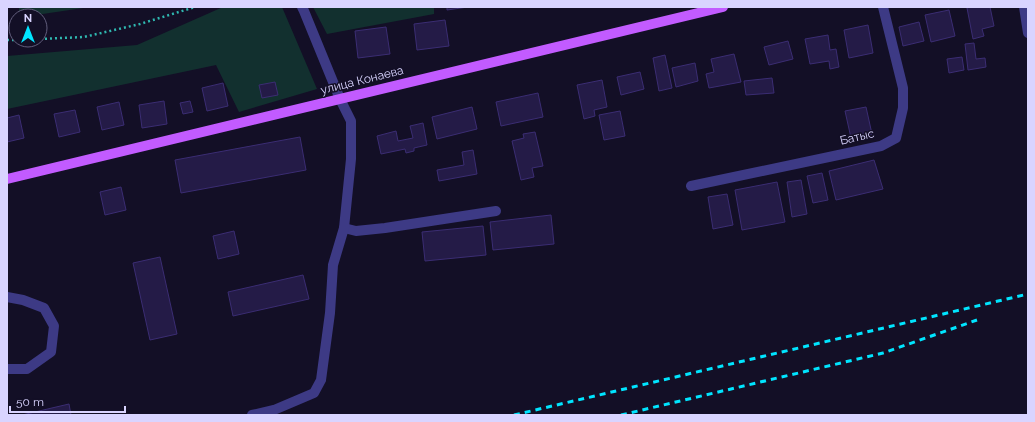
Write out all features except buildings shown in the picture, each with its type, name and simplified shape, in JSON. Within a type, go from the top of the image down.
[{"type":"main road","name":"улица Конаева","points":[[7,179],[723,7]]},
{"type":"street","points":[[252,415],[274,410],[314,393],[321,380],[330,313],[333,265],[344,228],[351,159],[351,121],[340,99],[302,7]]},
{"type":"street","name":"Батыс","points":[[691,186],[881,146],[896,138],[903,108],[903,88],[883,7]]},
{"type":"street","points":[[1024,7],[1028,33]]},
{"type":"street","points":[[344,228],[356,231],[385,228],[496,211]]},
{"type":"street","points":[[7,297],[23,300],[44,308],[54,326],[51,352],[27,369],[7,369]]},
{"type":"path","points":[[48,39],[84,37],[140,24],[195,7]]},
{"type":"green space","points":[[90,7],[48,13],[48,8],[19,8]]},
{"type":"green space","points":[[223,7],[282,7],[317,89],[239,112],[216,65],[7,109],[7,56],[137,45]]},
{"type":"green space","points":[[313,7],[434,7],[434,14],[327,34]]},
{"type":"railway","points":[[514,415],[1028,294]]},
{"type":"railway","points":[[621,415],[883,353],[977,320]]}]
